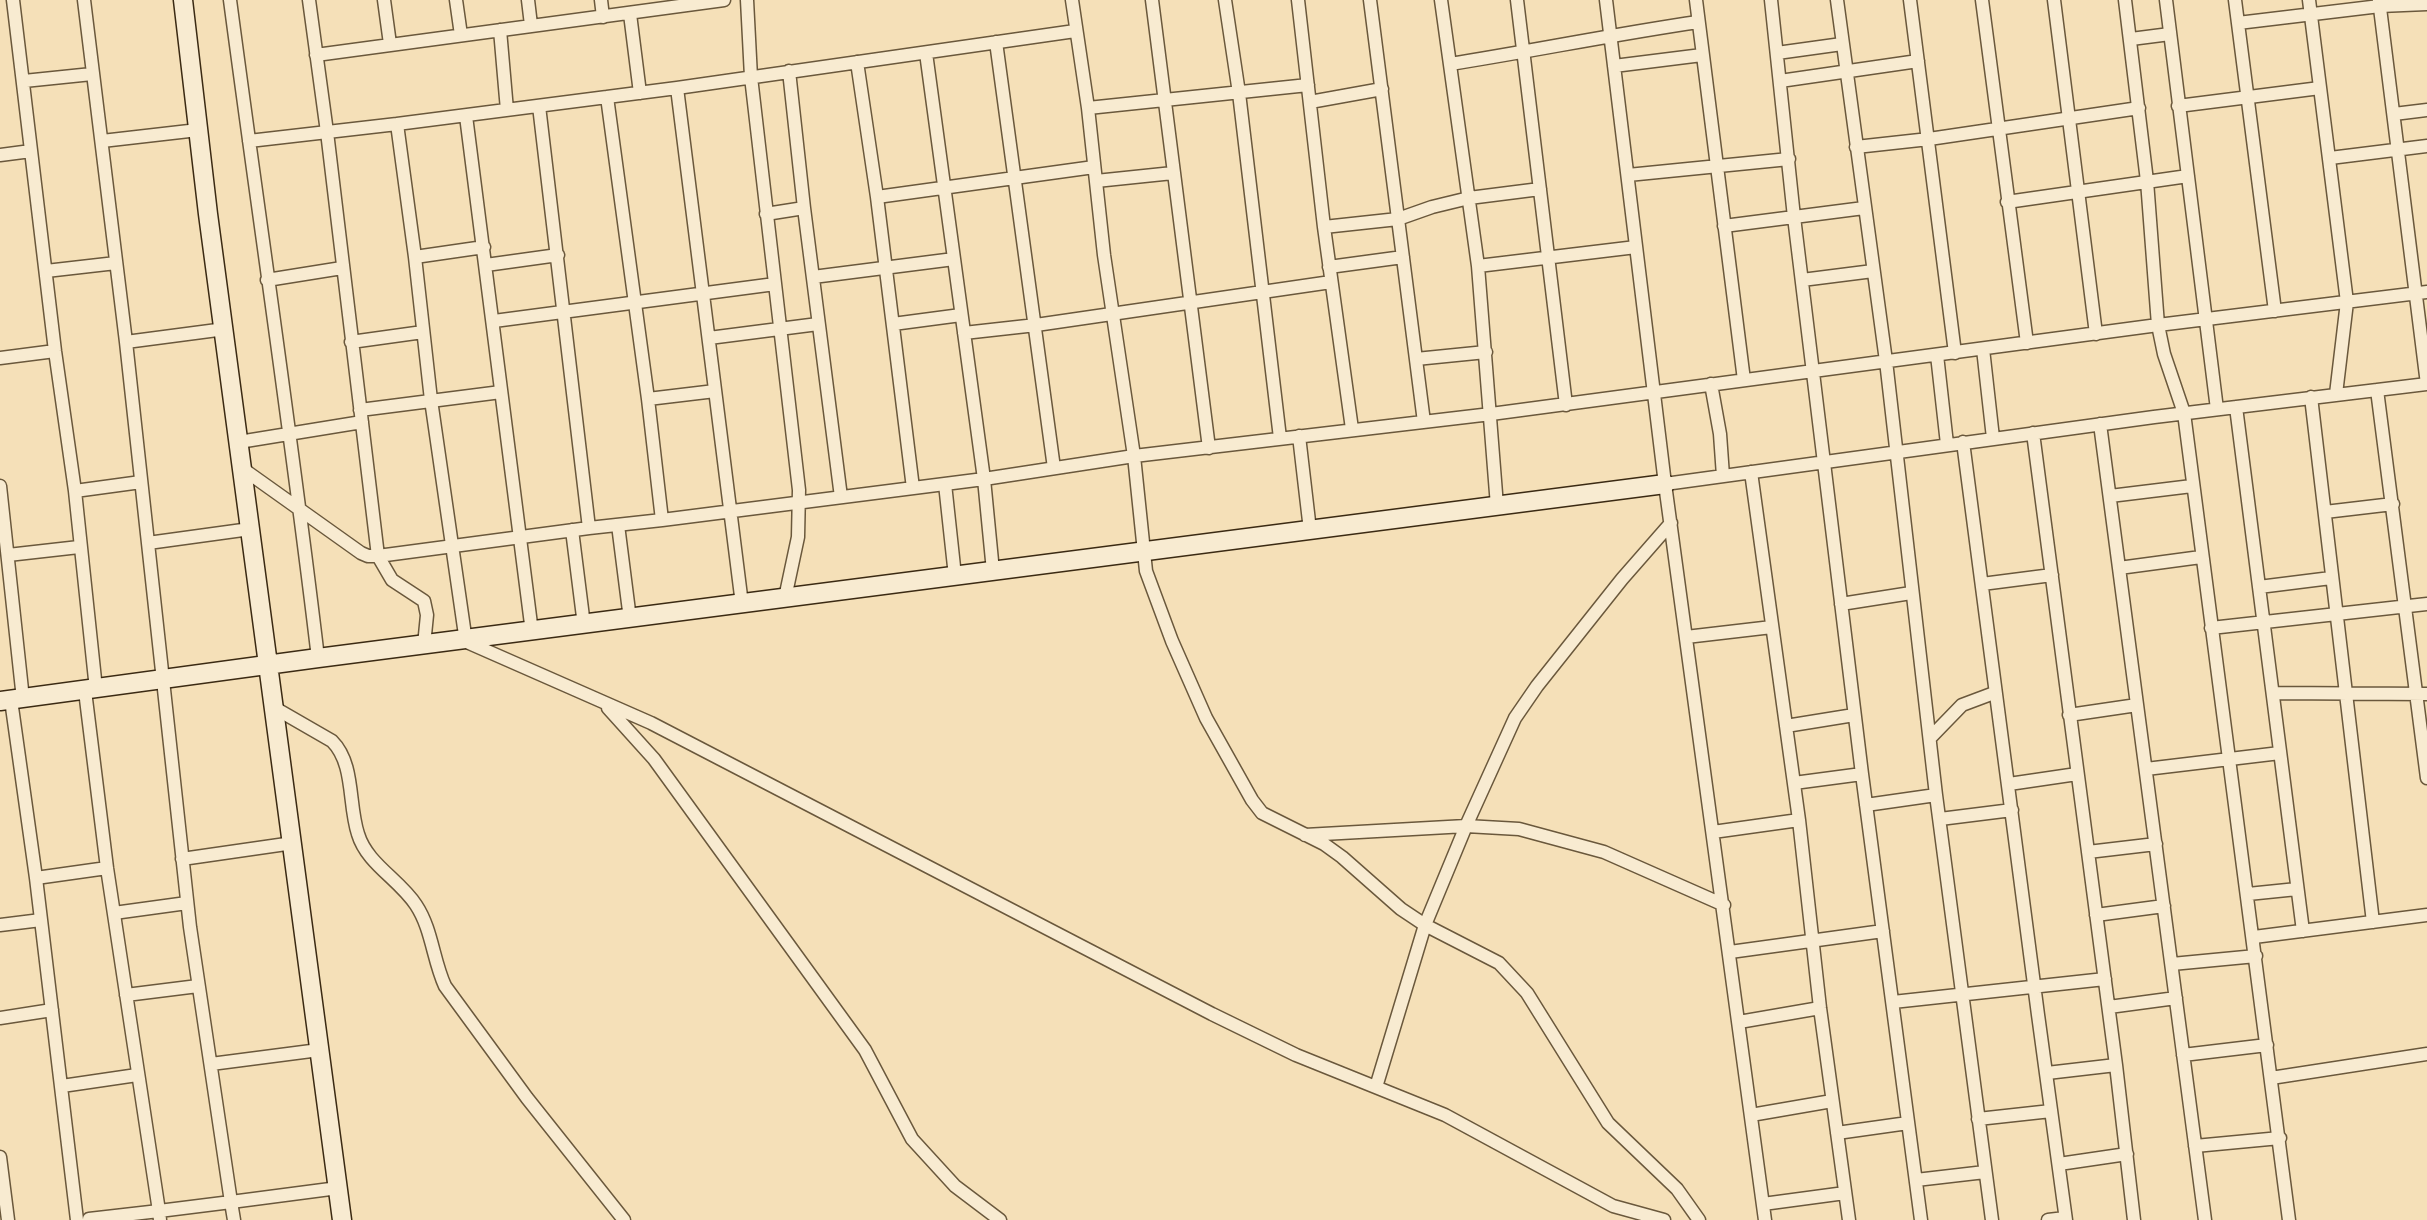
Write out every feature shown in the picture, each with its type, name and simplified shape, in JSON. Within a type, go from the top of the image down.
[{"type":"street","points":[[13,0],[75,491],[107,868],[159,1216]]},
{"type":"street","points":[[84,0],[126,342],[187,903],[234,1220]]},
{"type":"street","points":[[183,0],[267,665],[342,1220]]},
{"type":"street","points":[[230,0],[291,434],[318,658]]},
{"type":"street","points":[[309,0],[378,556],[392,580],[424,601],[427,615],[424,645]]},
{"type":"street","points":[[384,0],[390,44]]},
{"type":"street","points":[[456,0],[461,35]]},
{"type":"street","points":[[528,0],[531,25]]},
{"type":"street","points":[[601,0],[603,17]]},
{"type":"street","points":[[316,55],[630,14],[672,4],[724,0]]},
{"type":"street","points":[[747,0],[751,77],[800,502],[796,549],[785,598]]},
{"type":"street","points":[[1072,0],[1134,456],[1143,551],[1151,586],[1206,718],[1235,773],[1262,813],[1342,857],[1401,909],[1425,925],[1482,952],[1515,978],[1608,1123],[1677,1189],[1699,1220]]},
{"type":"street","points":[[1152,0],[1209,448]]},
{"type":"street","points":[[1225,0],[1280,438]]},
{"type":"street","points":[[1298,0],[1329,267],[1352,429]]},
{"type":"street","points":[[1370,0],[1424,422]]},
{"type":"street","points":[[1441,0],[1478,266],[1497,506]]},
{"type":"street","points":[[1517,0],[1566,405]]},
{"type":"street","points":[[1606,0],[1665,484],[1765,1220]]},
{"type":"street","points":[[1696,0],[1744,380]]},
{"type":"street","points":[[1771,0],[1854,715],[1921,1220]]},
{"type":"street","points":[[1837,0],[1886,361],[1911,593],[1992,1220]]},
{"type":"street","points":[[1910,0],[1955,353]]},
{"type":"street","points":[[1982,0],[2027,343]]},
{"type":"street","points":[[2054,0],[2096,334]]},
{"type":"street","points":[[2125,0],[2147,181],[2158,325],[2164,354],[2184,413],[2289,1220]]},
{"type":"street","points":[[2166,0],[2217,409]]},
{"type":"street","points":[[2235,0],[2275,311]]},
{"type":"street","points":[[2309,0],[2347,302],[2336,394]]},
{"type":"street","points":[[2238,23],[2380,3],[2427,4]]},
{"type":"street","points":[[11,700],[1665,484],[2184,413],[2427,384],[2422,293],[2398,149],[2380,3]]},
{"type":"street","points":[[630,14],[640,93]]},
{"type":"street","points":[[1450,64],[1698,22]]},
{"type":"street","points":[[500,30],[507,110]]},
{"type":"street","points":[[249,141],[640,93],[1075,31]]},
{"type":"street","points":[[2131,39],[2170,34]]},
{"type":"street","points":[[996,42],[1054,468]]},
{"type":"street","points":[[1777,53],[1842,44]]},
{"type":"street","points":[[926,53],[984,479],[993,571]]},
{"type":"street","points":[[1614,66],[1702,55]]},
{"type":"street","points":[[1780,81],[1918,61]]},
{"type":"street","points":[[857,62],[913,488]]},
{"type":"street","points":[[789,71],[841,497]]},
{"type":"street","points":[[24,81],[92,74]]},
{"type":"street","points":[[1088,108],[1308,85]]},
{"type":"street","points":[[677,88],[742,604]]},
{"type":"street","points":[[2178,106],[2320,88]]},
{"type":"street","points":[[1310,102],[1382,89]]},
{"type":"street","points":[[607,97],[662,520]]},
{"type":"street","points":[[539,106],[589,528]]},
{"type":"street","points":[[1856,147],[2139,108]]},
{"type":"street","points":[[2394,114],[2427,110]]},
{"type":"street","points":[[466,116],[532,632]]},
{"type":"street","points":[[397,124],[431,400],[466,639],[476,647],[651,723],[1296,1055],[1445,1115],[1613,1206],[1664,1220]]},
{"type":"street","points":[[102,141],[198,130]]},
{"type":"street","points":[[2330,158],[2427,146]]},
{"type":"street","points":[[0,155],[31,151]]},
{"type":"street","points":[[1628,175],[1789,159]]},
{"type":"street","points":[[877,197],[1094,167]]},
{"type":"street","points":[[1096,181],[1173,173]]},
{"type":"street","points":[[2007,202],[2188,176]]},
{"type":"street","points":[[1324,227],[1373,224],[1469,198],[1540,189]]},
{"type":"street","points":[[766,214],[804,208]]},
{"type":"street","points":[[1724,226],[1864,208]]},
{"type":"street","points":[[415,257],[484,247]]},
{"type":"street","points":[[1478,266],[1636,247]]},
{"type":"street","points":[[486,265],[558,255]]},
{"type":"street","points":[[1329,267],[1403,257]]},
{"type":"street","points":[[813,277],[954,259]]},
{"type":"street","points":[[46,271],[116,263]]},
{"type":"street","points":[[267,280],[342,268]]},
{"type":"street","points":[[1802,280],[1873,271]]},
{"type":"street","points":[[964,333],[1331,282]]},
{"type":"street","points":[[494,321],[775,284]]},
{"type":"street","points":[[243,469],[361,553],[378,556],[984,479],[1134,456],[1566,405],[2158,325],[2422,293]]},
{"type":"street","points":[[893,324],[961,315]]},
{"type":"street","points":[[709,338],[818,324]]},
{"type":"street","points":[[126,342],[225,329]]},
{"type":"street","points":[[351,342],[423,332]]},
{"type":"street","points":[[1983,349],[1993,438]]},
{"type":"street","points":[[0,358],[55,351]]},
{"type":"street","points":[[1416,359],[1486,352]]},
{"type":"street","points":[[1937,355],[1947,444]]},
{"type":"street","points":[[1711,384],[1720,434],[1723,476]]},
{"type":"street","points":[[2377,390],[2421,694],[2427,778]]},
{"type":"street","points":[[648,399],[715,391]]},
{"type":"street","points":[[239,442],[291,434],[431,400],[501,392]]},
{"type":"street","points":[[2311,397],[2373,922]]},
{"type":"street","points":[[2236,407],[2303,931]]},
{"type":"street","points":[[2100,424],[2205,1220]]},
{"type":"street","points":[[2033,433],[2134,1220]]},
{"type":"street","points":[[1299,436],[1310,530]]},
{"type":"street","points":[[1963,442],[2066,1219],[2048,1220]]},
{"type":"street","points":[[1751,472],[1849,1220]]},
{"type":"street","points":[[75,491],[141,482]]},
{"type":"street","points":[[945,484],[955,576]]},
{"type":"street","points":[[2110,496],[2192,486]]},
{"type":"street","points":[[0,495],[8,555],[11,700],[80,1220],[159,1216],[231,1202],[338,1188]]},
{"type":"street","points":[[2325,512],[2393,504]]},
{"type":"street","points":[[1376,1087],[1425,925],[1515,718],[1622,579],[1671,523]]},
{"type":"street","points":[[618,525],[630,619]]},
{"type":"street","points":[[148,543],[250,529]]},
{"type":"street","points":[[572,530],[584,625]]},
{"type":"street","points":[[8,555],[79,547]]},
{"type":"street","points":[[2119,568],[2201,557]]},
{"type":"street","points":[[1982,584],[2052,575]]},
{"type":"street","points":[[2259,587],[2331,578]]},
{"type":"street","points":[[1841,604],[1911,593]]},
{"type":"street","points":[[2211,628],[2427,604]]},
{"type":"street","points":[[1686,637],[1772,627]]},
{"type":"street","points":[[1930,738],[1962,705],[1994,693]]},
{"type":"street","points":[[2273,693],[2421,694]]},
{"type":"street","points":[[603,703],[654,759],[865,1050],[912,1139],[955,1186],[1000,1220]]},
{"type":"street","points":[[2069,715],[2137,705]]},
{"type":"street","points":[[273,707],[339,748],[346,766],[358,836],[369,856],[409,894],[422,915],[445,986],[527,1098],[624,1220]]},
{"type":"street","points":[[1786,726],[1854,715]]},
{"type":"street","points":[[2146,769],[2280,753]]},
{"type":"street","points":[[1794,783],[1862,774]]},
{"type":"street","points":[[2009,784],[2077,774]]},
{"type":"street","points":[[1866,805],[1936,795]]},
{"type":"street","points":[[1940,819],[2012,810]]},
{"type":"street","points":[[1713,832],[1799,820]]},
{"type":"street","points":[[1305,835],[1466,826],[1519,829],[1604,852],[1724,905]]},
{"type":"street","points":[[182,859],[293,843]]},
{"type":"street","points":[[2088,852],[2156,844]]},
{"type":"street","points":[[36,878],[107,868]]},
{"type":"street","points":[[2248,894],[2297,889]]},
{"type":"street","points":[[114,913],[187,903]]},
{"type":"street","points":[[2096,915],[2164,906]]},
{"type":"street","points":[[2254,937],[2427,915]]},
{"type":"street","points":[[0,925],[41,920]]},
{"type":"street","points":[[1730,952],[1883,931]]},
{"type":"street","points":[[2172,964],[2256,956]]},
{"type":"street","points":[[1893,1002],[2105,979]]},
{"type":"street","points":[[126,995],[198,986]]},
{"type":"street","points":[[2109,1007],[2176,998]]},
{"type":"street","points":[[1739,1022],[1820,1008]]},
{"type":"street","points":[[0,1018],[52,1010]]},
{"type":"street","points":[[2183,1055],[2267,1045]]},
{"type":"street","points":[[211,1064],[319,1050]]},
{"type":"street","points":[[2271,1078],[2427,1054]]},
{"type":"street","points":[[2047,1073],[2116,1065]]},
{"type":"street","points":[[62,1086],[137,1075]]},
{"type":"street","points":[[1751,1115],[1832,1101]]},
{"type":"street","points":[[1978,1119],[2051,1111]]},
{"type":"street","points":[[1837,1133],[1908,1123]]},
{"type":"street","points":[[2195,1146],[2280,1138]]},
{"type":"street","points":[[2059,1164],[2127,1154]]},
{"type":"street","points":[[0,1157],[8,1220]]},
{"type":"street","points":[[1916,1180],[1985,1172]]},
{"type":"street","points":[[1763,1204],[1845,1193]]}]
